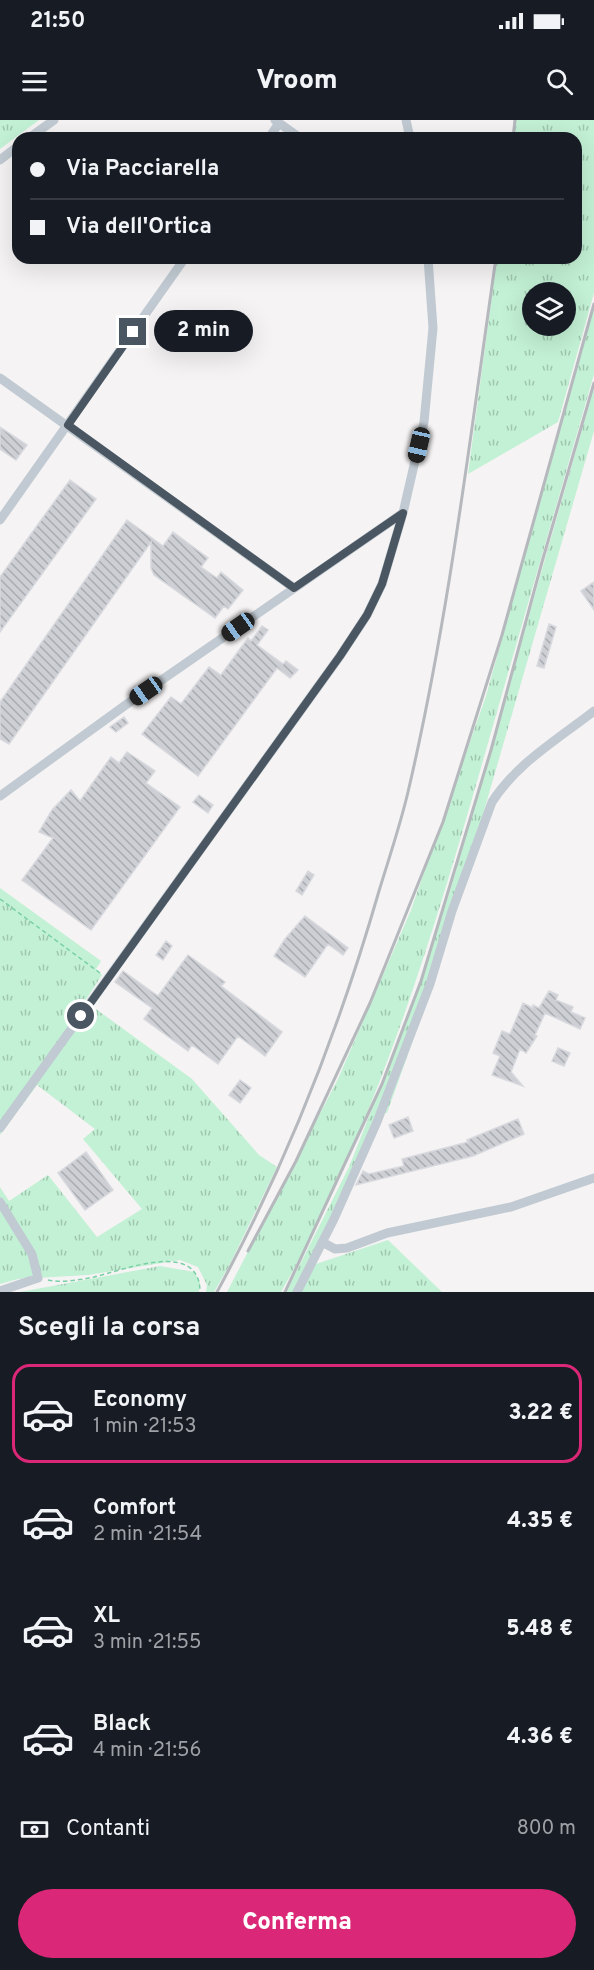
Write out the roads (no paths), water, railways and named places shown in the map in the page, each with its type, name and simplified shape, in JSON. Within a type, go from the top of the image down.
[{"type":"street","points":[[37,132],[54,120]]},
{"type":"street","points":[[277,122],[291,132]]},
{"type":"street","points":[[0,160],[12,151]]},
{"type":"street","points":[[0,520],[181,264]]},
{"type":"street","points":[[0,1128],[340,656],[367,615],[382,584],[403,513],[424,422],[433,328],[428,264]]},
{"type":"street","points":[[0,378],[294,588]]},
{"type":"street","points":[[0,796],[403,513]]},
{"type":"street","points":[[297,1292],[385,1101],[430,984],[452,911],[492,802],[515,771],[594,711]]},
{"type":"street","points":[[322,1242],[335,1249],[347,1248],[387,1233],[511,1207],[594,1178]]},
{"type":"street","points":[[0,1202],[32,1254],[38,1278],[0,1291]]},
{"type":"railway","points":[[514,132],[515,120]]},
{"type":"railway","points":[[217,1292],[266,1195],[309,1096],[347,994],[402,817],[447,593],[495,264]]},
{"type":"railway","points":[[248,1251],[296,1161],[370,1003],[443,822],[502,635],[594,304]]},
{"type":"railway","points":[[285,1292],[382,1084],[421,981],[491,750],[594,383]]}]
